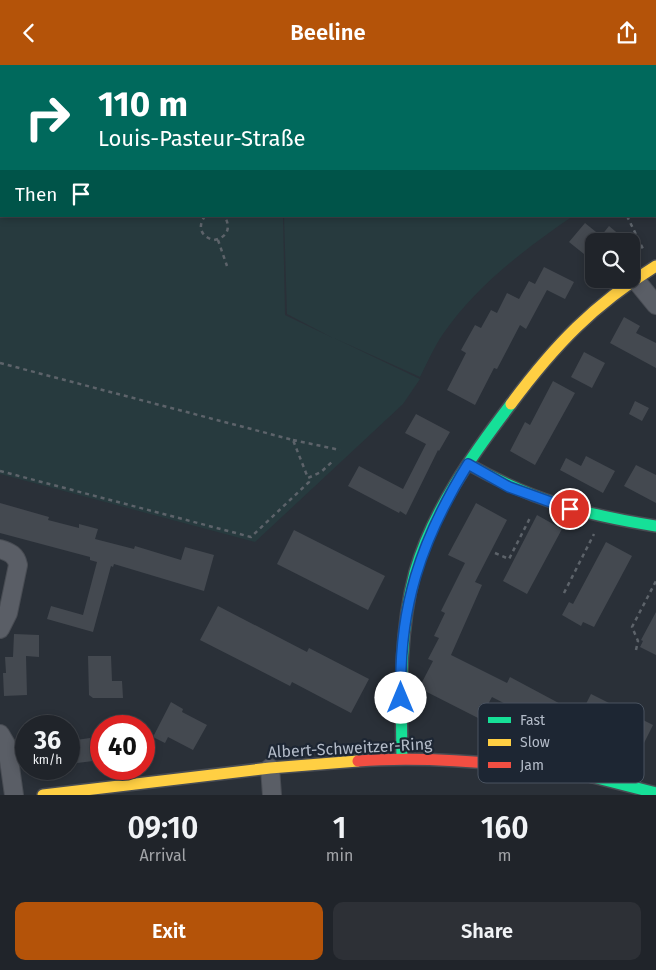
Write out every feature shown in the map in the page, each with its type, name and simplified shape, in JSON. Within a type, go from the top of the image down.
[{"type":"street","points":[[640,275],[654,267]]},
{"type":"street","points":[[640,285],[656,305]]},
{"type":"street","points":[[402,758],[400,678],[410,594],[416,571],[431,533],[450,493],[516,394],[548,354],[590,311],[621,288]]},
{"type":"street","points":[[468,464],[509,487],[540,500],[603,517],[656,526]]},
{"type":"street","points":[[0,549],[11,553],[17,559],[18,565],[8,613],[0,629]]},
{"type":"street","points":[[0,734],[7,746],[14,795]]},
{"type":"street","name":"Albert-Schweitzer-Ring","points":[[43,795],[270,768],[402,758],[478,761]]},
{"type":"street","points":[[270,768],[272,795]]},
{"type":"street","name":"Albert-Schweitzer-Ring","points":[[618,783],[656,793]]},
{"type":"path","points":[[204,217],[201,224],[203,234],[210,239],[218,240],[224,237],[228,231],[228,222],[225,217]]},
{"type":"path","points":[[628,217],[654,267]]},
{"type":"path","points":[[218,240],[227,266]]},
{"type":"path","points":[[0,363],[293,440],[340,450]]},
{"type":"path","points":[[0,471],[251,537],[309,483],[293,440]]},
{"type":"path","points":[[308,479],[321,472],[334,460]]},
{"type":"path","points":[[495,553],[509,559],[540,500]]},
{"type":"path","points":[[564,593],[603,517]]},
{"type":"path","points":[[636,650],[638,641],[632,627],[656,581]]},
{"type":"green space","points":[[0,217],[283,217],[285,315],[333,338],[287,314],[284,217],[572,217],[537,241],[486,284],[456,316],[443,334],[420,377],[334,338],[420,379],[403,404],[255,542],[0,474]]},
{"type":"building","points":[[585,223],[597,233],[585,233],[585,255],[569,242]]},
{"type":"building","points":[[609,226],[617,233],[603,233]]},
{"type":"building","points":[[544,267],[574,282],[565,299],[547,290],[526,329],[520,325],[497,369],[494,368],[475,405],[447,390],[466,353],[461,350],[475,325],[481,328],[491,310],[497,313],[507,293],[519,299],[529,281],[535,284]]},
{"type":"building","points":[[624,317],[640,326],[636,333],[656,343],[656,368],[610,343]]},
{"type":"building","points":[[584,352],[605,363],[592,388],[571,377]]},
{"type":"building","points":[[553,381],[575,393],[535,465],[510,451],[525,422],[530,425]]},
{"type":"building","points":[[635,401],[649,408],[642,421],[629,414]]},
{"type":"building","points":[[416,414],[450,432],[438,450],[406,515],[348,486],[359,466],[403,489],[426,444],[405,433]]},
{"type":"building","points":[[586,456],[615,471],[603,493],[560,470],[566,458],[581,466]]},
{"type":"building","points":[[636,465],[656,475],[656,503],[624,486]]},
{"type":"building","points":[[0,503],[49,517],[48,520],[79,528],[79,524],[98,529],[95,539],[134,549],[135,546],[181,560],[185,547],[214,555],[204,591],[114,564],[113,567],[111,566],[93,632],[47,619],[51,606],[83,615],[97,562],[90,560],[90,557],[0,533]]},
{"type":"building","points":[[476,503],[507,520],[475,582],[482,585],[451,655],[507,683],[510,677],[559,703],[504,703],[492,697],[489,703],[478,703],[478,718],[419,688],[433,661],[428,659],[439,638],[434,636],[445,613],[441,611],[465,563],[448,555]]},
{"type":"building","points":[[537,515],[562,529],[527,594],[503,581]]},
{"type":"building","points":[[294,530],[385,576],[368,610],[277,564]]},
{"type":"building","points":[[606,542],[632,556],[594,627],[583,622],[581,626],[562,615],[569,602],[573,604]]},
{"type":"building","points":[[218,606],[307,652],[309,648],[369,679],[351,713],[292,682],[290,686],[200,640]]},
{"type":"building","points":[[656,612],[656,655],[640,647],[643,641],[641,640]]},
{"type":"building","points":[[14,634],[39,635],[39,657],[26,656],[27,695],[4,696],[3,673],[6,673],[5,657],[13,657]]},
{"type":"building","points":[[88,656],[111,656],[112,681],[122,681],[123,698],[93,698],[89,695]]},
{"type":"building","points":[[591,694],[609,703],[586,703]]},
{"type":"building","points":[[171,702],[183,709],[182,712],[207,725],[193,750],[168,737],[165,743],[155,738],[155,733]]},
{"type":"building","points":[[644,720],[653,725],[644,743]]},
{"type":"building","points":[[90,738],[90,761],[80,763],[80,739]]},
{"type":"traffic: fast","points":[[402,758],[402,664],[406,618],[415,572],[432,527],[443,505],[468,463],[511,404]]},
{"type":"traffic: fast","points":[[468,464],[491,477],[536,497],[606,517],[656,526]]},
{"type":"traffic: fast","points":[[617,783],[656,793]]},
{"type":"traffic: slow","points":[[511,404],[543,363],[576,327],[613,295],[656,266]]},
{"type":"traffic: slow","points":[[43,795],[270,768],[358,761]]},
{"type":"traffic: jam","points":[[358,761],[415,759],[478,763]]},
{"type":"route","points":[[401,698],[402,656],[410,594],[416,571],[422,553],[450,493],[468,464],[509,487],[540,500],[570,509]]}]
